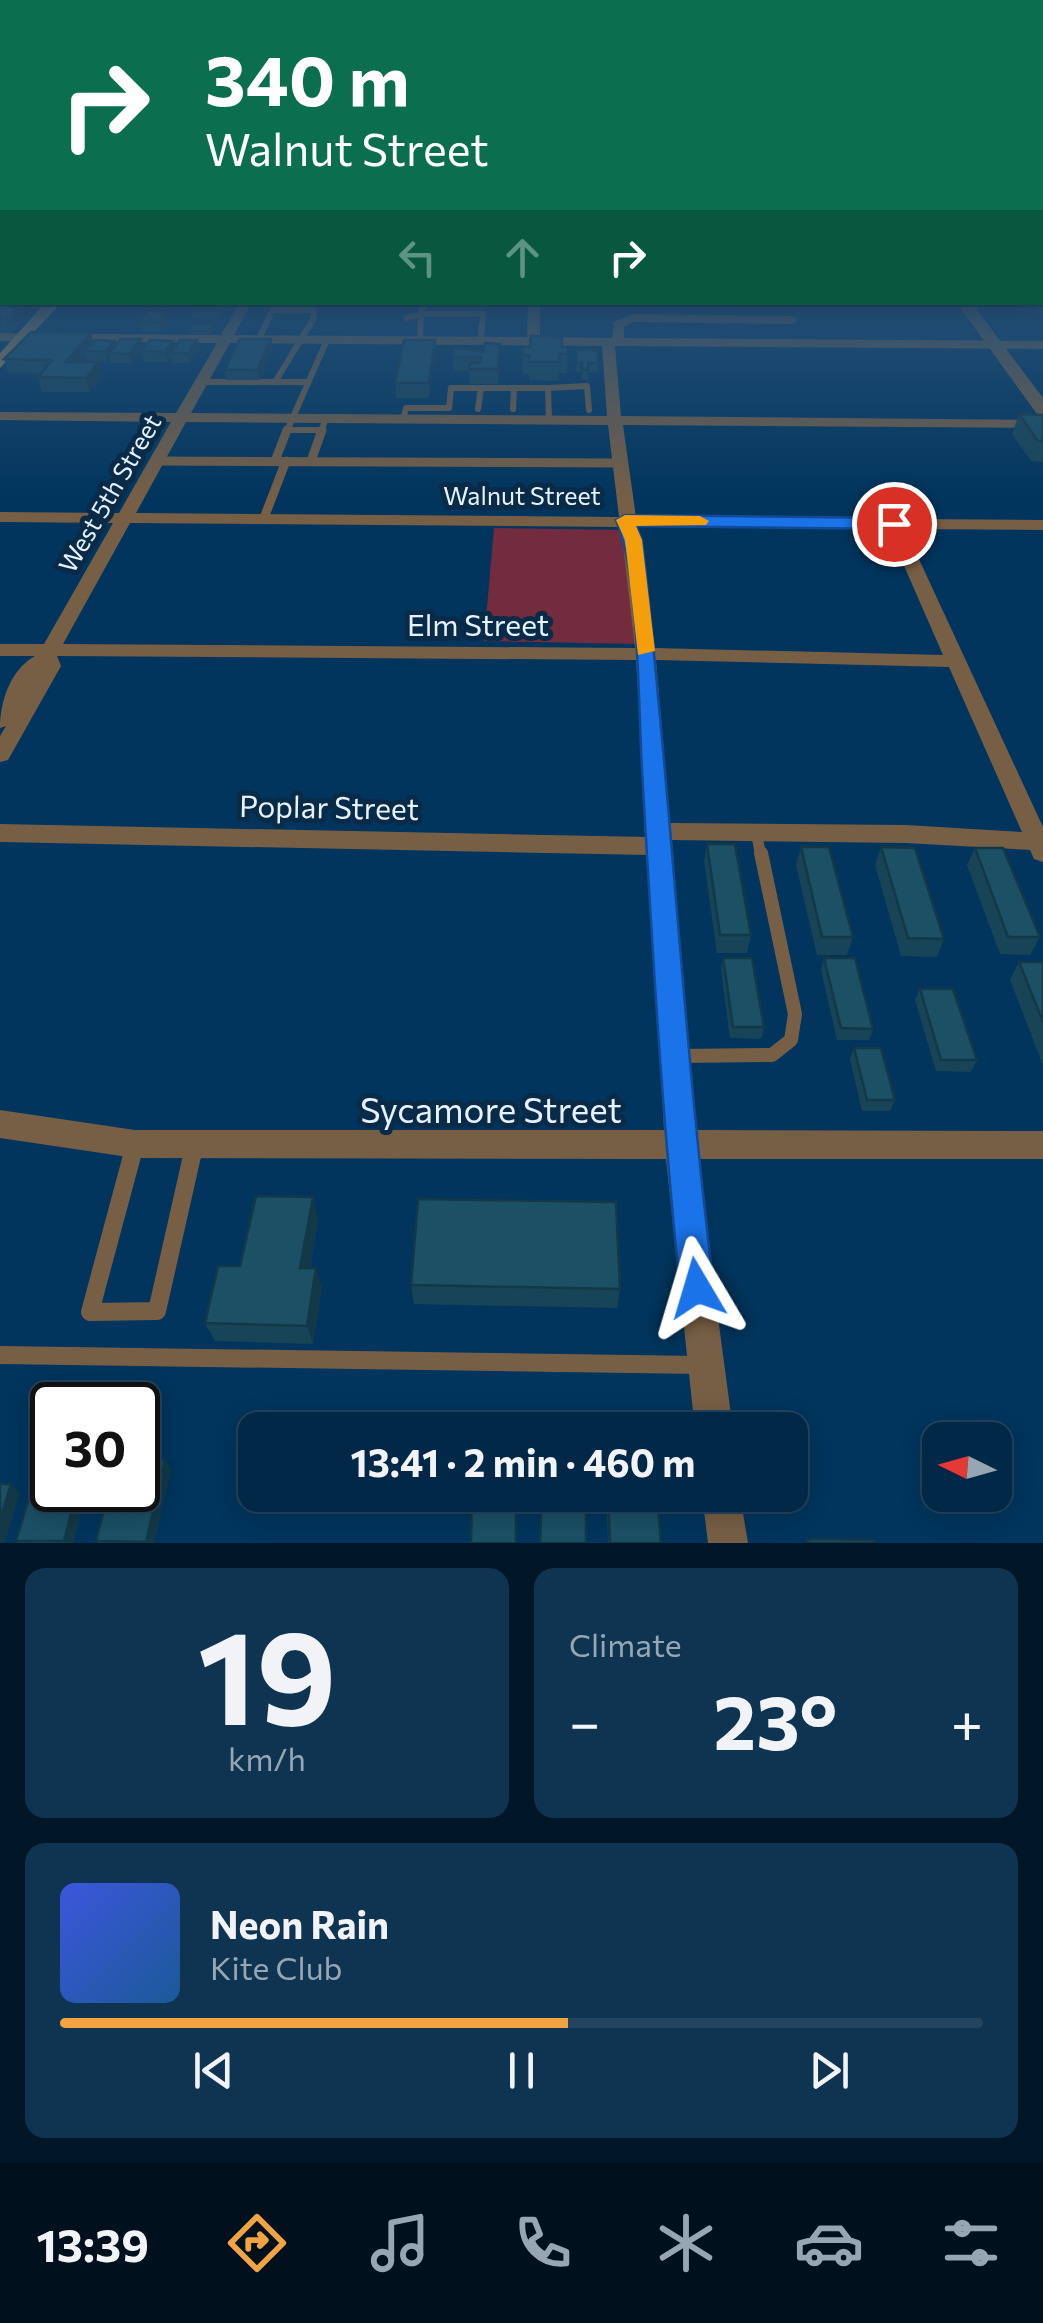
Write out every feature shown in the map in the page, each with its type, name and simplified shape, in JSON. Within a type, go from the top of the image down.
[{"type":"street","name":"West 5th Street","points":[[0,720],[32,666],[48,654],[216,357]]},
{"type":"street","points":[[613,357],[612,421],[625,520],[634,540],[646,654],[680,1146],[712,1412]]},
{"type":"street","points":[[1003,357],[1043,410]]},
{"type":"street","points":[[0,416],[290,425],[403,420],[1043,424]]},
{"type":"street","name":"Walnut Street","points":[[0,517],[1043,524]]},
{"type":"street","points":[[894,524],[1041,846]]},
{"type":"street","name":"Elm Street","points":[[0,650],[48,654],[646,654],[956,661]]},
{"type":"street","name":"West 5th Street","points":[[0,756],[51,666],[48,654]]},
{"type":"street","name":"Poplar Street","points":[[0,834],[656,839],[756,832],[1041,846]]},
{"type":"street","name":"Sycamore Street","points":[[0,1124],[135,1144],[1043,1144]]},
{"type":"street","points":[[723,1512],[728,1543]]},
{"type":"lane","points":[[276,382],[288,357]]},
{"type":"lane","points":[[264,518],[290,425],[318,357]]},
{"type":"lane","points":[[203,382],[305,382]]},
{"type":"lane","points":[[403,420],[406,408],[449,408],[452,388],[587,386],[589,410]]},
{"type":"lane","points":[[478,409],[481,388]]},
{"type":"lane","points":[[513,410],[514,388]]},
{"type":"lane","points":[[548,388],[549,421]]},
{"type":"lane","points":[[312,461],[323,425]]},
{"type":"lane","points":[[159,461],[617,463]]},
{"type":"lane","points":[[673,1056],[772,1056],[786,1050],[794,1039],[795,1014],[756,832]]},
{"type":"lane","points":[[135,1144],[90,1312],[156,1311],[194,1144]]},
{"type":"lane","points":[[0,1355],[706,1365]]},
{"type":"shaded area","points":[[494,528],[628,530],[638,644],[484,641]]},
{"type":"building","points":[[70,357],[66,362],[98,362],[86,378],[38,377],[52,360],[4,359]]},
{"type":"building","points":[[231,357],[263,357],[257,370],[225,370]]},
{"type":"building","points":[[400,357],[433,357],[429,383],[395,383]]},
{"type":"building","points":[[481,357],[499,357],[498,369],[469,369],[470,363],[480,363]]},
{"type":"building","points":[[530,357],[559,357],[559,362],[529,362]]},
{"type":"building","points":[[576,357],[598,357],[598,363],[588,363],[588,370],[582,370],[582,363],[576,363]]},
{"type":"building","points":[[1019,414],[1043,415],[1043,441],[1038,441]]},
{"type":"building","points":[[707,844],[735,844],[751,935],[720,935]]},
{"type":"building","points":[[801,847],[829,847],[853,937],[822,937]]},
{"type":"building","points":[[881,847],[915,848],[944,939],[908,938]]},
{"type":"building","points":[[975,848],[1003,848],[1040,937],[1008,937]]},
{"type":"building","points":[[723,958],[752,958],[764,1027],[733,1027]]},
{"type":"building","points":[[824,958],[855,958],[873,1029],[841,1028]]},
{"type":"building","points":[[1019,962],[1043,962],[1043,1022]]},
{"type":"building","points":[[920,989],[953,989],[977,1060],[941,1060]]},
{"type":"building","points":[[854,1048],[881,1048],[895,1100],[867,1100]]},
{"type":"building","points":[[256,1196],[313,1197],[300,1268],[316,1268],[307,1326],[205,1323],[218,1266],[240,1266]]},
{"type":"building","points":[[418,1199],[616,1202],[620,1289],[411,1285]]},
{"type":"building","points":[[0,1484],[11,1484],[0,1520]]},
{"type":"building","points":[[30,1494],[30,1512],[71,1512],[64,1541],[16,1541]]},
{"type":"building","points":[[103,1512],[153,1512],[146,1542],[96,1541]]},
{"type":"building","points":[[472,1512],[516,1512],[516,1543],[471,1543]]},
{"type":"building","points":[[541,1512],[586,1512],[586,1543],[540,1543]]},
{"type":"building","points":[[609,1512],[658,1512],[661,1543],[610,1543]]},
{"type":"building","points":[[807,1539],[874,1540],[875,1543],[808,1543]]},
{"type":"slow traffic","points":[[645,651],[634,540],[625,520],[700,521]]},
{"type":"route","points":[[697,1288],[678,1119],[646,654],[634,540],[625,520],[894,524]]}]
